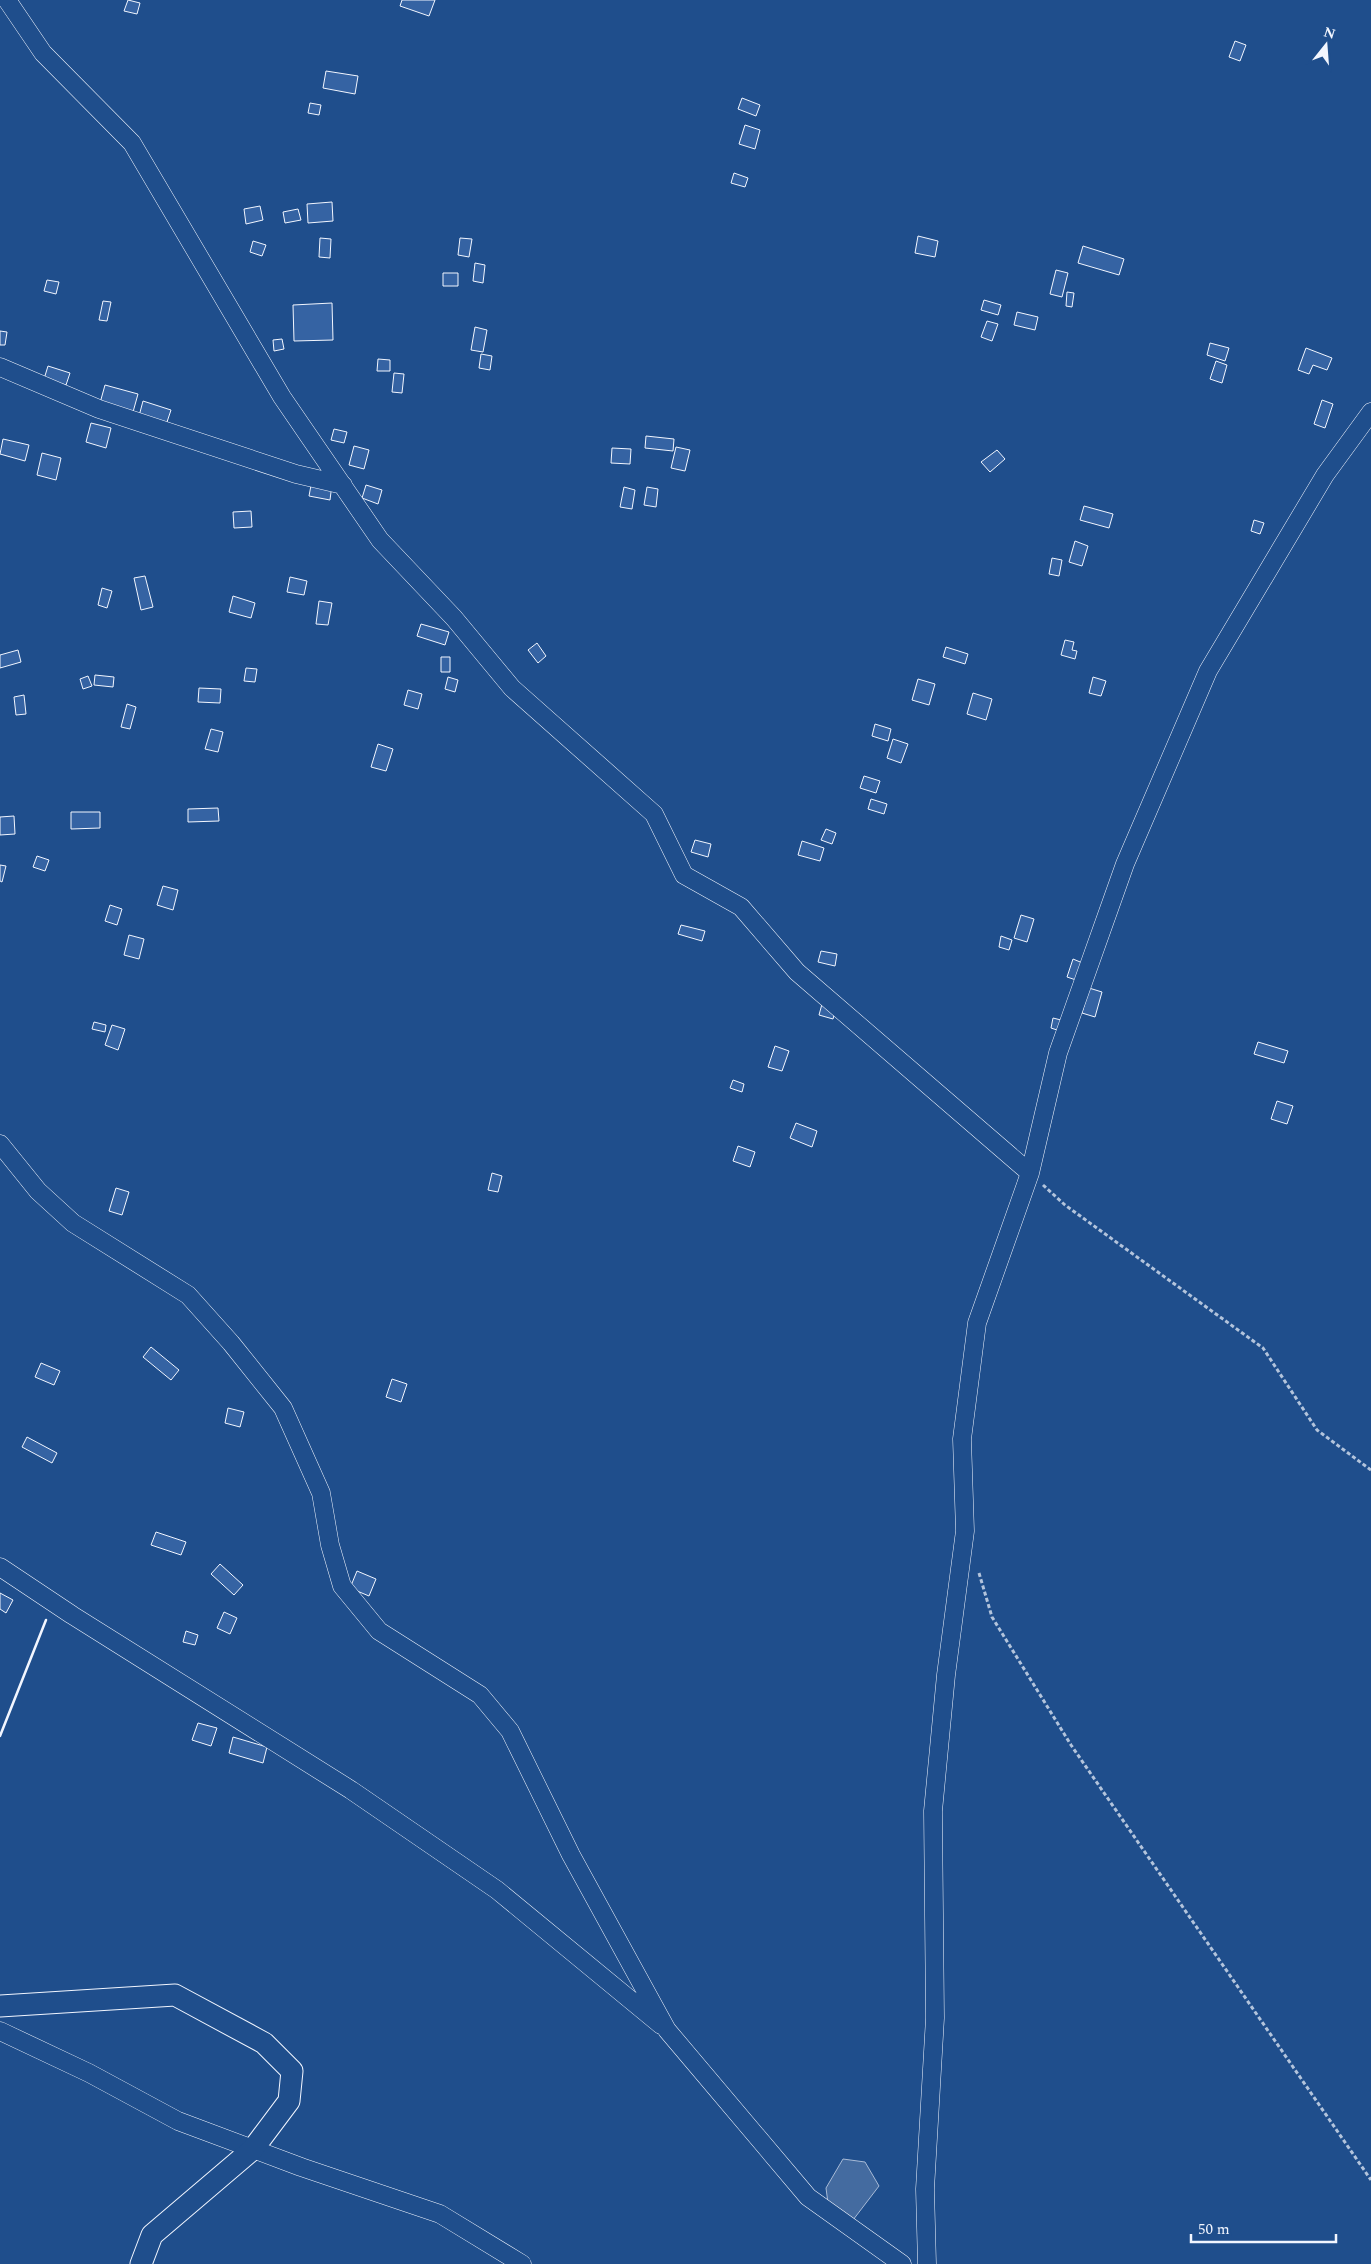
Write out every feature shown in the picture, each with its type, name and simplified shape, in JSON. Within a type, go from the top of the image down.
[{"type":"street","points":[[6,0],[43,53],[132,144],[282,397],[380,540],[454,618],[512,688],[654,814],[684,875],[741,907],[797,972],[1030,1173]]},
{"type":"street","points":[[0,367],[99,409],[296,474],[343,485]]},
{"type":"street","points":[[927,2264],[925,2189],[935,2018],[933,1811],[946,1675],[965,1531],[962,1439],[977,1323],[1030,1173],[1058,1053],[1121,873],[1208,672],[1325,475],[1371,412]]},
{"type":"street","points":[[0,1144],[38,1191],[73,1223],[188,1295],[231,1343],[283,1408],[321,1492],[330,1545],[342,1586],[379,1631],[480,1695],[510,1731],[571,1855],[667,2030]]},
{"type":"street","points":[[0,1567],[72,1615],[351,1790],[497,1890],[667,2030],[808,2197],[902,2264]]},
{"type":"street","points":[[0,2006],[175,1995],[264,2043],[292,2071],[289,2101],[253,2149],[152,2235],[141,2264]]},
{"type":"street","points":[[0,2032],[89,2072],[178,2121],[440,2214],[522,2264]]},
{"type":"path","points":[[1030,1173],[1065,1205],[1263,1348],[1317,1430],[1371,1470]]},
{"type":"path","points":[[976,1565],[992,1617],[1071,1745],[1371,2180]]},
{"type":"water","points":[[843,2159],[865,2162],[879,2186],[853,2220],[828,2203],[826,2188]]},
{"type":"building","points":[[128,0],[140,3],[137,14],[124,11]]},
{"type":"building","points":[[402,0],[435,0],[429,16],[400,6]]},
{"type":"building","points":[[1235,41],[1246,45],[1240,61],[1229,57]]},
{"type":"building","points":[[326,71],[358,76],[355,94],[323,88]]},
{"type":"building","points":[[742,98],[760,105],[756,116],[738,109]]},
{"type":"building","points":[[310,103],[321,105],[319,115],[308,113]]},
{"type":"building","points":[[745,125],[760,130],[755,149],[739,144]]},
{"type":"building","points":[[734,173],[748,178],[745,187],[731,183]]},
{"type":"building","points":[[332,202],[333,221],[308,223],[307,204]]},
{"type":"building","points":[[260,206],[263,220],[246,224],[244,209]]},
{"type":"building","points":[[298,209],[301,220],[285,223],[283,212]]},
{"type":"building","points":[[918,236],[938,241],[935,257],[915,253]]},
{"type":"building","points":[[320,238],[331,239],[330,258],[319,257]]},
{"type":"building","points":[[460,238],[472,239],[469,257],[458,255]]},
{"type":"building","points":[[253,241],[266,245],[262,256],[250,252]]},
{"type":"building","points":[[1083,246],[1124,259],[1119,275],[1078,263]]},
{"type":"building","points":[[475,263],[485,265],[483,283],[473,281]]},
{"type":"building","points":[[1056,270],[1068,273],[1062,297],[1050,294]]},
{"type":"building","points":[[443,273],[458,273],[458,286],[443,286]]},
{"type":"building","points":[[47,280],[59,282],[56,294],[44,291]]},
{"type":"building","points":[[1067,292],[1074,293],[1072,307],[1066,306]]},
{"type":"building","points":[[984,300],[1001,305],[998,315],[981,310]]},
{"type":"building","points":[[103,301],[111,302],[107,321],[99,320]]},
{"type":"building","points":[[332,303],[333,340],[294,341],[293,305]]},
{"type":"building","points":[[1017,312],[1038,317],[1035,330],[1014,325]]},
{"type":"building","points":[[987,321],[998,324],[992,341],[981,337]]},
{"type":"building","points":[[475,327],[487,330],[483,352],[471,350]]},
{"type":"building","points":[[0,331],[7,332],[5,345],[0,345]]},
{"type":"building","points":[[282,339],[284,349],[274,351],[273,340]]},
{"type":"building","points":[[1210,343],[1229,348],[1225,361],[1207,355]]},
{"type":"building","points":[[1306,348],[1332,358],[1327,370],[1313,365],[1309,374],[1298,370]]},
{"type":"building","points":[[481,354],[492,356],[490,370],[479,368]]},
{"type":"building","points":[[378,359],[390,360],[390,371],[377,371]]},
{"type":"building","points":[[1216,361],[1227,365],[1222,383],[1210,379]]},
{"type":"building","points":[[48,366],[70,373],[66,385],[44,379]]},
{"type":"building","points":[[394,373],[404,374],[402,393],[392,392]]},
{"type":"building","points":[[105,385],[138,394],[133,412],[100,403]]},
{"type":"building","points":[[1322,400],[1333,404],[1325,428],[1314,424]]},
{"type":"building","points":[[143,401],[171,410],[166,425],[139,416]]},
{"type":"building","points":[[91,423],[111,428],[106,448],[86,442]]},
{"type":"building","points":[[334,429],[347,432],[344,443],[331,440]]},
{"type":"building","points":[[646,436],[674,439],[673,451],[645,448]]},
{"type":"building","points":[[3,439],[29,445],[25,461],[0,454]]},
{"type":"building","points":[[354,446],[369,450],[364,469],[349,465]]},
{"type":"building","points":[[676,447],[690,450],[685,471],[671,468]]},
{"type":"building","points":[[612,448],[631,449],[630,464],[611,463]]},
{"type":"building","points":[[997,450],[1005,459],[990,472],[981,462]]},
{"type":"building","points":[[42,453],[61,458],[56,480],[37,475]]},
{"type":"building","points":[[312,480],[332,484],[330,500],[309,496]]},
{"type":"building","points":[[366,485],[382,490],[378,504],[362,498]]},
{"type":"building","points":[[624,487],[635,490],[632,509],[620,507]]},
{"type":"building","points":[[647,487],[658,489],[656,507],[644,505]]},
{"type":"building","points":[[1084,506],[1113,514],[1109,528],[1080,520]]},
{"type":"building","points":[[251,511],[252,527],[234,528],[233,512]]},
{"type":"building","points":[[1254,520],[1264,523],[1260,534],[1251,531]]},
{"type":"building","points":[[1075,541],[1088,546],[1082,566],[1069,562]]},
{"type":"building","points":[[1052,558],[1062,560],[1059,576],[1049,574]]},
{"type":"building","points":[[145,576],[153,607],[141,610],[134,578]]},
{"type":"building","points":[[290,577],[307,581],[304,595],[287,592]]},
{"type":"building","points":[[102,588],[112,591],[107,608],[98,605]]},
{"type":"building","points":[[233,596],[255,603],[251,618],[229,612]]},
{"type":"building","points":[[319,601],[332,603],[328,625],[316,624]]},
{"type":"building","points":[[421,624],[449,632],[445,645],[417,636]]},
{"type":"building","points":[[1065,640],[1074,642],[1072,650],[1077,651],[1075,659],[1061,655]]},
{"type":"building","points":[[537,643],[546,656],[538,663],[528,650]]},
{"type":"building","points":[[946,647],[968,654],[965,664],[943,657]]},
{"type":"building","points":[[18,650],[21,662],[0,668],[0,655]]},
{"type":"building","points":[[441,657],[450,657],[450,672],[441,672]]},
{"type":"building","points":[[246,668],[257,669],[255,682],[244,681]]},
{"type":"building","points":[[95,675],[114,677],[113,687],[94,685]]},
{"type":"building","points":[[88,676],[92,686],[83,689],[80,679]]},
{"type":"building","points":[[448,677],[458,680],[455,692],[445,689]]},
{"type":"building","points":[[1093,677],[1106,681],[1101,696],[1089,693]]},
{"type":"building","points":[[918,679],[935,684],[929,705],[912,700]]},
{"type":"building","points":[[199,688],[221,689],[220,703],[198,702]]},
{"type":"building","points":[[408,690],[422,694],[418,709],[404,705]]},
{"type":"building","points":[[973,693],[992,699],[986,720],[967,714]]},
{"type":"building","points":[[24,695],[26,714],[16,715],[14,697]]},
{"type":"building","points":[[127,704],[136,707],[130,729],[121,727]]},
{"type":"building","points":[[875,724],[891,729],[888,741],[872,736]]},
{"type":"building","points":[[211,729],[223,732],[218,752],[205,749]]},
{"type":"building","points":[[893,739],[908,744],[901,763],[887,758]]},
{"type":"building","points":[[378,744],[393,749],[386,771],[371,767]]},
{"type":"building","points":[[864,776],[880,781],[876,793],[860,788]]},
{"type":"building","points":[[871,799],[887,804],[884,814],[868,809]]},
{"type":"building","points":[[218,808],[219,821],[188,822],[188,809]]},
{"type":"building","points":[[71,812],[100,812],[100,828],[71,829]]},
{"type":"building","points":[[14,816],[15,834],[0,835],[0,817]]},
{"type":"building","points":[[826,829],[836,833],[832,844],[821,840]]},
{"type":"building","points":[[695,840],[711,844],[708,857],[691,852]]},
{"type":"building","points":[[802,841],[824,848],[820,861],[798,855]]},
{"type":"building","points":[[37,856],[49,860],[45,871],[33,867]]},
{"type":"building","points":[[0,865],[6,866],[2,882],[0,881]]},
{"type":"building","points":[[163,886],[178,890],[173,910],[157,905]]},
{"type":"building","points":[[110,905],[122,909],[117,925],[105,921]]},
{"type":"building","points":[[1021,915],[1034,919],[1027,942],[1014,938]]},
{"type":"building","points":[[681,925],[705,931],[702,941],[678,934]]},
{"type":"building","points":[[129,935],[144,939],[139,959],[124,955]]},
{"type":"building","points":[[1001,936],[1012,940],[1009,950],[999,947]]},
{"type":"building","points":[[821,951],[837,954],[835,966],[818,962]]},
{"type":"building","points":[[1073,959],[1085,964],[1079,981],[1067,977]]},
{"type":"building","points":[[1089,988],[1102,992],[1095,1017],[1082,1013]]},
{"type":"building","points":[[822,1004],[836,1008],[833,1019],[819,1015]]},
{"type":"building","points":[[1053,1018],[1065,1021],[1063,1032],[1051,1028]]},
{"type":"building","points":[[94,1022],[106,1025],[105,1032],[92,1029]]},
{"type":"building","points":[[112,1025],[125,1029],[118,1050],[105,1045]]},
{"type":"building","points":[[1258,1042],[1288,1051],[1284,1063],[1254,1054]]},
{"type":"building","points":[[775,1046],[789,1051],[782,1071],[768,1067]]},
{"type":"building","points":[[733,1080],[744,1084],[742,1092],[730,1088]]},
{"type":"building","points":[[1277,1101],[1293,1106],[1287,1124],[1271,1119]]},
{"type":"building","points":[[796,1123],[817,1131],[812,1147],[790,1138]]},
{"type":"building","points":[[738,1146],[755,1152],[750,1167],[733,1161]]},
{"type":"building","points":[[492,1173],[502,1176],[498,1192],[488,1190]]},
{"type":"building","points":[[116,1188],[129,1192],[122,1215],[109,1211]]},
{"type":"building","points":[[151,1347],[179,1370],[171,1380],[143,1357]]},
{"type":"building","points":[[41,1363],[60,1371],[54,1385],[35,1377]]},
{"type":"building","points":[[392,1379],[407,1384],[401,1402],[386,1397]]},
{"type":"building","points":[[228,1408],[244,1412],[240,1427],[225,1423]]},
{"type":"building","points":[[27,1437],[57,1453],[52,1463],[22,1447]]},
{"type":"building","points":[[156,1532],[186,1542],[181,1555],[151,1545]]},
{"type":"building","points":[[220,1564],[243,1585],[234,1595],[211,1574]]},
{"type":"building","points":[[357,1571],[376,1579],[369,1596],[350,1588]]},
{"type":"building","points":[[0,1593],[13,1600],[6,1613],[0,1609]]},
{"type":"building","points":[[224,1612],[237,1618],[230,1634],[217,1628]]},
{"type":"building","points":[[186,1631],[198,1635],[195,1645],[183,1642]]},
{"type":"building","points":[[198,1723],[217,1728],[211,1746],[192,1740]]},
{"type":"building","points":[[233,1737],[267,1747],[263,1763],[229,1753]]},
{"type":"wall","points":[[0,1736],[46,1620]]}]
